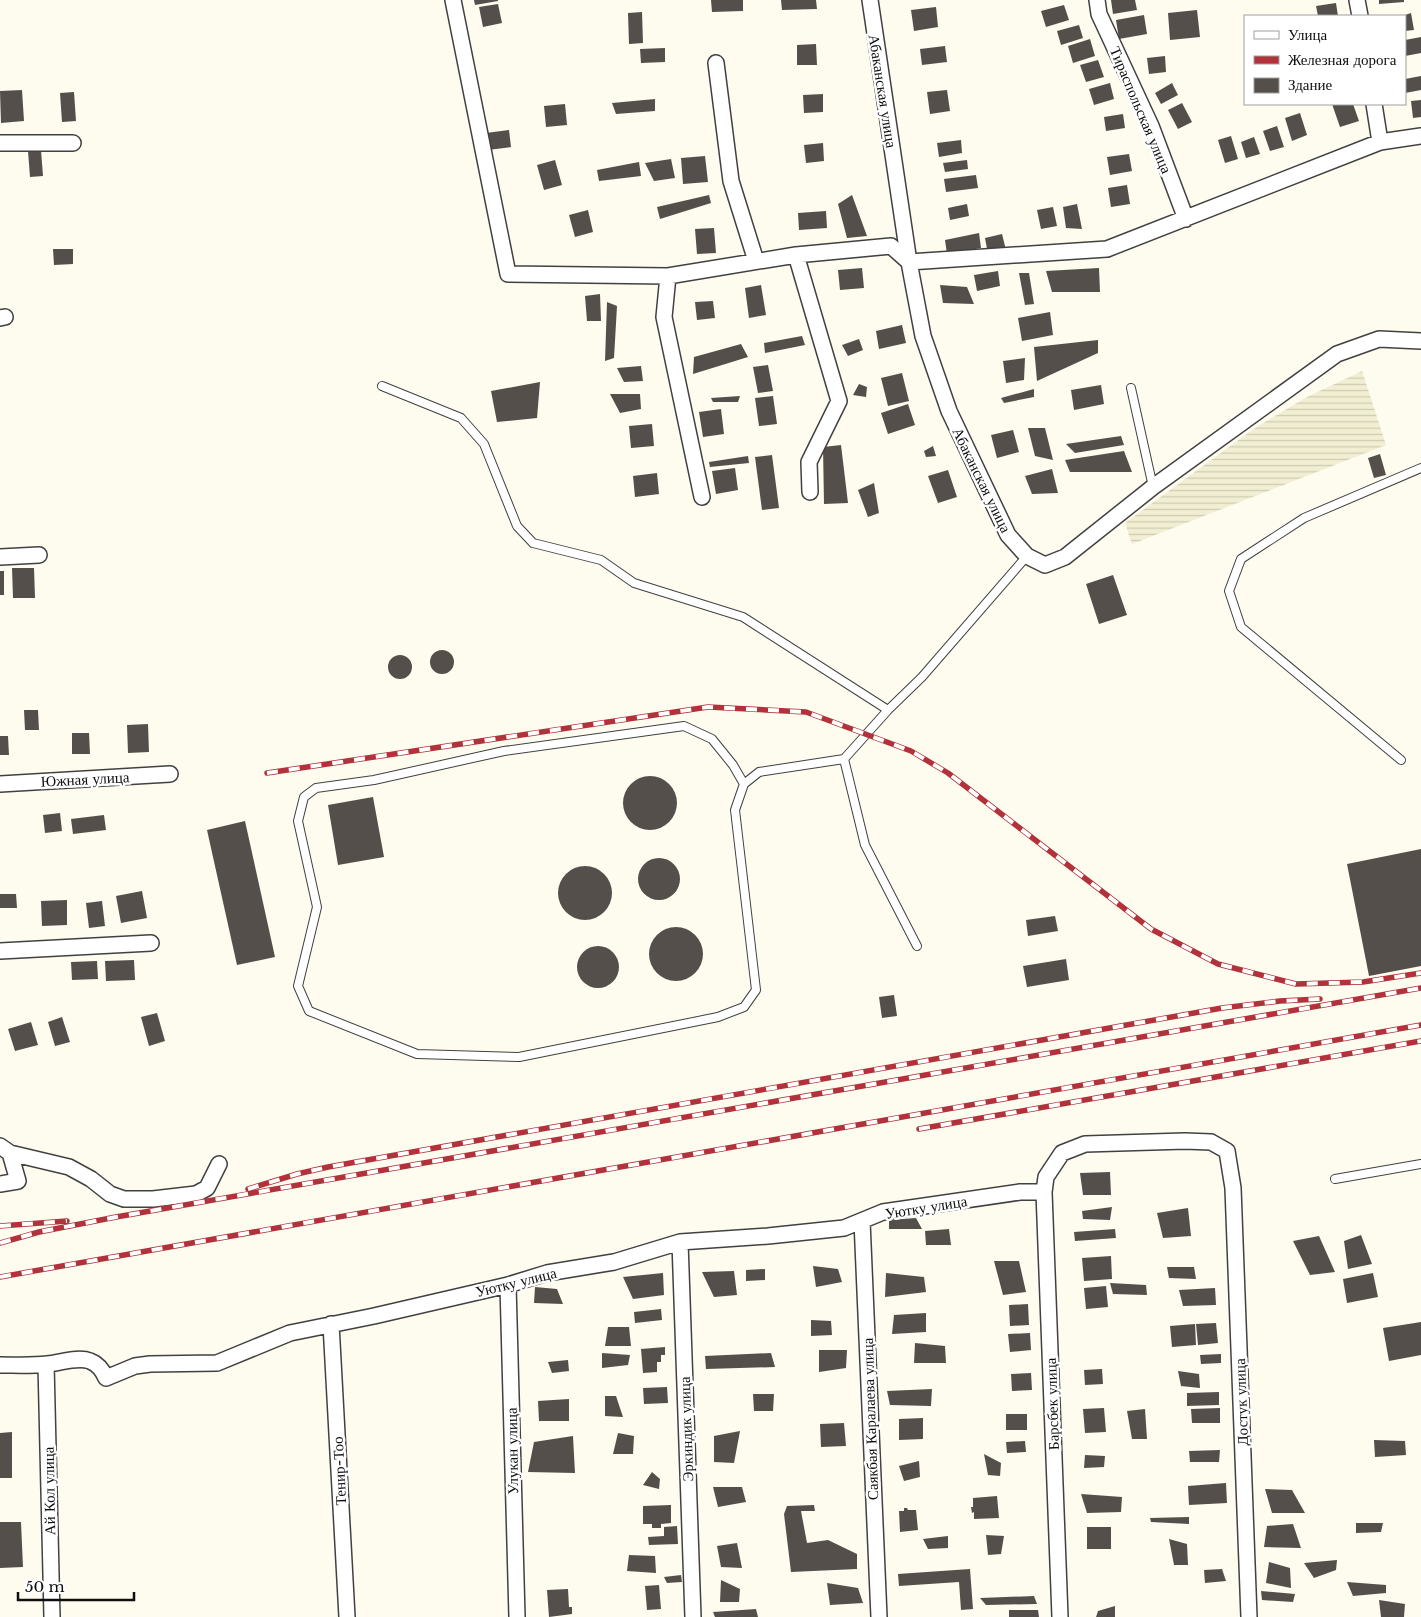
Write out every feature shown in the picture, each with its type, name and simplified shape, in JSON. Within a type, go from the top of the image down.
[{"type":"street","points":[[452,0],[508,274],[668,276],[796,255],[891,246],[909,262],[1107,249],[1380,142],[1421,136]]},
{"type":"street","name":"Абаканская улица","points":[[870,0],[909,262],[923,336],[948,411],[1008,535],[1027,556]]},
{"type":"street","name":"Тираспольская улица","points":[[1096,0],[1099,14],[1151,126],[1186,219]]},
{"type":"street","points":[[1357,0],[1360,15]]},
{"type":"street","points":[[716,64],[731,181],[756,262]]},
{"type":"street","points":[[1374,105],[1380,142]]},
{"type":"street","points":[[0,143],[73,142]]},
{"type":"street","points":[[796,255],[839,401],[809,462],[810,492]]},
{"type":"street","points":[[668,276],[664,317],[702,497]]},
{"type":"street","points":[[1027,556],[1045,565],[1066,557],[1154,487],[1337,354],[1379,339],[1421,341]]},
{"type":"street","points":[[0,557],[39,555]]},
{"type":"street","name":"Южная улица","points":[[0,784],[170,774]]},
{"type":"street","points":[[0,952],[151,943]]},
{"type":"street","name":"Достук улица","points":[[1044,1192],[1046,1177],[1062,1152],[1085,1144],[1185,1140],[1211,1142],[1227,1151],[1233,1188],[1249,1617]]},
{"type":"street","points":[[5,1150],[69,1167],[92,1179],[110,1194],[124,1200],[196,1194],[207,1188],[218,1164]]},
{"type":"street","points":[[0,1184],[18,1181],[5,1150]]},
{"type":"street","name":"Уютку улица","points":[[0,1365],[46,1364],[83,1360],[91,1361],[103,1371],[106,1378],[135,1366],[150,1364],[217,1364],[290,1333],[508,1285],[546,1274],[614,1262],[680,1242],[768,1236],[844,1228],[883,1212],[1020,1192],[1044,1192]]},
{"type":"street","name":"Барсбек улица","points":[[1044,1192],[1060,1617]]},
{"type":"street","name":"Саякбая Каралаева улица","points":[[862,1221],[879,1617]]},
{"type":"street","name":"Эркиндик улица","points":[[680,1242],[692,1617]]},
{"type":"street","name":"Улукан улица","points":[[508,1285],[517,1617]]},
{"type":"street","name":"Тенир-Тоо","points":[[331,1324],[347,1617]]},
{"type":"street","name":"Ай Кол улица","points":[[46,1364],[52,1617]]},
{"type":"lane","points":[[382,386],[461,418],[484,444],[517,526],[533,543],[601,560],[634,583],[743,617],[888,710]]},
{"type":"lane","points":[[1131,388],[1154,487]]},
{"type":"lane","points":[[1402,760],[1240,627],[1229,591],[1241,559],[1304,518],[1421,468]]},
{"type":"lane","points":[[744,784],[733,765],[712,740],[684,726],[504,751],[374,780],[316,788],[304,797],[298,821],[317,907],[298,986],[309,1011],[417,1054],[520,1057],[718,1017],[744,1007],[756,990],[735,810],[744,784],[759,772],[844,759],[888,710],[922,677],[1027,556]]},
{"type":"lane","points":[[844,759],[865,845],[917,946]]},
{"type":"lane","points":[[1335,1178],[1421,1164]]},
{"type":"shaded area","points":[[1362,371],[1386,445],[1132,544],[1125,523],[1255,428],[1307,397]]},
{"type":"building","points":[[474,0],[498,0],[498,1],[475,5]]},
{"type":"building","points":[[711,0],[743,0],[743,11],[712,12]]},
{"type":"building","points":[[781,0],[816,0],[817,9],[782,10]]},
{"type":"building","points":[[1111,0],[1135,0],[1137,10],[1113,14]]},
{"type":"building","points":[[1379,0],[1404,0],[1404,2],[1379,4]]},
{"type":"building","points":[[1336,3],[1338,15],[1318,15],[1316,6]]},
{"type":"building","points":[[498,4],[502,23],[483,27],[479,7]]},
{"type":"building","points":[[1064,5],[1069,20],[1046,27],[1041,11]]},
{"type":"building","points":[[936,7],[938,27],[914,31],[911,10]]},
{"type":"building","points":[[1197,10],[1200,37],[1170,40],[1168,13]]},
{"type":"building","points":[[642,12],[643,43],[629,44],[628,13]]},
{"type":"building","points":[[1411,13],[1414,30],[1406,31],[1405,15]]},
{"type":"building","points":[[1144,15],[1147,34],[1119,39],[1116,20]]},
{"type":"building","points":[[1079,25],[1083,38],[1061,45],[1057,31]]},
{"type":"building","points":[[1421,37],[1421,53],[1406,56],[1406,40]]},
{"type":"building","points":[[1090,39],[1095,56],[1073,63],[1068,46]]},
{"type":"building","points":[[816,44],[817,65],[797,65],[797,45]]},
{"type":"building","points":[[945,46],[947,62],[922,65],[920,49]]},
{"type":"building","points":[[665,48],[665,62],[641,63],[640,49]]},
{"type":"building","points":[[1165,56],[1166,72],[1149,74],[1147,58]]},
{"type":"building","points":[[1098,60],[1104,77],[1086,82],[1080,65]]},
{"type":"building","points":[[1421,76],[1421,90],[1406,93],[1406,79]]},
{"type":"building","points":[[1110,83],[1114,99],[1094,105],[1089,89]]},
{"type":"building","points":[[1172,83],[1178,95],[1161,104],[1155,93]]},
{"type":"building","points":[[22,90],[24,121],[1,123],[0,91]]},
{"type":"building","points":[[947,90],[950,111],[930,114],[927,92]]},
{"type":"building","points":[[74,92],[76,121],[62,122],[60,93]]},
{"type":"building","points":[[823,94],[823,112],[804,113],[803,95]]},
{"type":"building","points":[[655,99],[655,111],[616,114],[612,103]]},
{"type":"building","points":[[1421,100],[1421,117],[1413,118],[1411,101]]},
{"type":"building","points":[[1182,103],[1192,122],[1178,129],[1168,110]]},
{"type":"building","points":[[565,104],[567,125],[546,127],[544,106]]},
{"type":"building","points":[[1332,105],[1353,105],[1359,121],[1340,127]]},
{"type":"building","points":[[1300,113],[1307,135],[1292,141],[1285,118]]},
{"type":"building","points":[[1123,114],[1125,128],[1106,131],[1104,117]]},
{"type":"building","points":[[1277,126],[1284,147],[1270,151],[1263,131]]},
{"type":"building","points":[[509,130],[511,147],[488,150],[486,133]]},
{"type":"building","points":[[1231,136],[1238,159],[1225,163],[1218,140]]},
{"type":"building","points":[[1254,137],[1260,154],[1246,158],[1241,142]]},
{"type":"building","points":[[961,140],[962,153],[939,157],[937,143]]},
{"type":"building","points":[[823,143],[824,161],[806,163],[804,145]]},
{"type":"building","points":[[41,150],[43,176],[30,177],[28,151]]},
{"type":"building","points":[[1129,154],[1132,171],[1110,175],[1107,157]]},
{"type":"building","points":[[705,156],[708,182],[683,184],[681,158]]},
{"type":"building","points":[[671,159],[675,178],[654,181],[645,163]]},
{"type":"building","points":[[555,160],[562,185],[544,190],[537,165]]},
{"type":"building","points":[[967,160],[968,169],[945,172],[943,163]]},
{"type":"building","points":[[639,162],[641,176],[599,181],[597,170]]},
{"type":"building","points":[[976,175],[978,188],[946,192],[944,179]]},
{"type":"building","points":[[1127,185],[1130,204],[1111,207],[1108,188]]},
{"type":"building","points":[[709,195],[711,203],[660,219],[657,207]]},
{"type":"building","points":[[852,195],[867,236],[847,238],[838,204]]},
{"type":"building","points":[[967,204],[969,216],[950,220],[948,208]]},
{"type":"building","points":[[1077,204],[1082,229],[1066,228],[1063,207]]},
{"type":"building","points":[[1053,207],[1057,226],[1041,229],[1037,210]]},
{"type":"building","points":[[588,210],[593,232],[575,237],[569,215]]},
{"type":"building","points":[[826,211],[827,228],[799,230],[798,213]]},
{"type":"building","points":[[714,228],[716,253],[697,254],[695,229]]},
{"type":"building","points":[[979,233],[981,248],[947,254],[945,240]]},
{"type":"building","points":[[1002,234],[1006,250],[988,254],[985,238]]},
{"type":"building","points":[[53,249],[73,249],[73,264],[54,265]]},
{"type":"building","points":[[862,268],[864,288],[840,290],[838,270]]},
{"type":"building","points":[[1099,268],[1100,292],[1052,292],[1046,271]]},
{"type":"building","points":[[998,271],[1000,286],[977,291],[974,275]]},
{"type":"building","points":[[1019,273],[1029,273],[1034,304],[1025,305]]},
{"type":"building","points":[[761,285],[766,315],[749,318],[745,288]]},
{"type":"building","points":[[940,285],[967,287],[974,304],[943,303]]},
{"type":"building","points":[[600,294],[601,321],[587,321],[585,296]]},
{"type":"building","points":[[713,301],[715,318],[697,320],[695,302]]},
{"type":"building","points":[[607,302],[617,306],[614,358],[605,361]]},
{"type":"building","points":[[1050,312],[1053,335],[1022,341],[1018,318]]},
{"type":"building","points":[[902,325],[906,343],[879,349],[876,331]]},
{"type":"building","points":[[802,336],[805,345],[765,353],[764,343]]},
{"type":"building","points":[[859,339],[863,350],[848,356],[842,345]]},
{"type":"building","points":[[1098,340],[1098,353],[1037,381],[1034,347]]},
{"type":"building","points":[[741,344],[748,357],[693,374],[694,357]]},
{"type":"building","points":[[1025,358],[1024,380],[1006,383],[1003,361]]},
{"type":"building","points":[[768,365],[773,391],[758,393],[753,367]]},
{"type":"building","points":[[641,366],[643,381],[624,382],[617,368]]},
{"type":"building","points":[[902,373],[909,401],[888,406],[881,378]]},
{"type":"building","points":[[540,382],[537,418],[497,422],[491,391]]},
{"type":"building","points":[[859,384],[867,387],[866,397],[853,395]]},
{"type":"building","points":[[1101,385],[1104,404],[1074,410],[1071,390]]},
{"type":"building","points":[[1034,389],[1034,397],[1004,403],[1001,398]]},
{"type":"building","points":[[610,394],[640,394],[641,409],[620,413]]},
{"type":"building","points":[[740,396],[738,402],[713,402],[711,398]]},
{"type":"building","points":[[773,396],[777,424],[759,426],[755,398]]},
{"type":"building","points":[[908,404],[915,425],[888,434],[881,413]]},
{"type":"building","points":[[721,409],[724,434],[703,437],[699,412]]},
{"type":"building","points":[[652,424],[654,446],[631,448],[629,426]]},
{"type":"building","points":[[1028,428],[1045,428],[1053,460],[1035,456]]},
{"type":"building","points":[[1013,430],[1019,452],[997,458],[991,435]]},
{"type":"building","points":[[1121,436],[1124,445],[1075,453],[1066,444]]},
{"type":"building","points":[[841,445],[848,503],[824,504],[823,447]]},
{"type":"building","points":[[933,446],[936,456],[926,457],[924,451]]},
{"type":"building","points":[[1124,451],[1132,472],[1070,472],[1065,460]]},
{"type":"building","points":[[1380,454],[1386,475],[1374,478],[1368,458]]},
{"type":"building","points":[[772,455],[779,508],[762,510],[755,457]]},
{"type":"building","points":[[748,456],[749,463],[710,467],[709,462]]},
{"type":"building","points":[[735,468],[738,490],[716,494],[712,471]]},
{"type":"building","points":[[1052,469],[1058,493],[1032,494],[1025,476]]},
{"type":"building","points":[[948,470],[957,497],[938,503],[928,476]]},
{"type":"building","points":[[657,473],[659,494],[635,497],[633,476]]},
{"type":"building","points":[[874,483],[879,513],[868,517],[858,490]]},
{"type":"building","points":[[12,568],[34,568],[35,598],[13,598]]},
{"type":"building","points":[[0,571],[4,571],[4,595],[0,595]]},
{"type":"building","points":[[1113,575],[1127,615],[1099,624],[1086,584]]},
{"type":"building","points":[[442,650],[450,654],[454,662],[450,670],[442,674],[434,670],[430,662],[434,654]]},
{"type":"building","points":[[400,655],[408,659],[412,667],[408,675],[400,679],[392,675],[388,667],[392,659]]},
{"type":"building","points":[[24,710],[38,710],[39,730],[25,730]]},
{"type":"building","points":[[148,724],[149,752],[128,753],[127,725]]},
{"type":"building","points":[[72,733],[89,733],[90,754],[72,754]]},
{"type":"building","points":[[0,736],[8,736],[9,755],[0,755]]},
{"type":"building","points":[[650,776],[660,778],[669,784],[675,793],[677,803],[675,813],[669,822],[660,828],[650,830],[640,828],[631,822],[625,813],[623,803],[625,793],[631,784],[640,778]]},
{"type":"building","points":[[373,797],[384,857],[338,865],[328,805]]},
{"type":"building","points":[[60,813],[62,831],[45,833],[43,815]]},
{"type":"building","points":[[104,815],[106,830],[73,834],[71,819]]},
{"type":"building","points":[[245,821],[275,957],[237,965],[207,830]]},
{"type":"building","points":[[1421,849],[1421,966],[1369,976],[1347,864]]},
{"type":"building","points":[[659,858],[674,864],[680,879],[674,894],[659,900],[644,894],[638,879],[644,864]]},
{"type":"building","points":[[585,866],[595,868],[604,874],[610,883],[612,893],[610,903],[604,912],[595,918],[585,920],[575,918],[566,912],[560,903],[558,893],[560,883],[566,874],[575,868]]},
{"type":"building","points":[[142,891],[147,918],[121,923],[116,896]]},
{"type":"building","points":[[0,894],[16,894],[17,908],[0,908]]},
{"type":"building","points":[[67,900],[67,925],[42,926],[41,901]]},
{"type":"building","points":[[102,901],[105,926],[89,928],[86,903]]},
{"type":"building","points":[[1055,916],[1058,931],[1028,936],[1026,920]]},
{"type":"building","points":[[676,927],[686,929],[695,935],[701,944],[703,954],[701,964],[695,973],[686,979],[676,981],[666,979],[657,973],[651,964],[649,954],[651,944],[657,935],[666,929]]},
{"type":"building","points":[[598,946],[613,952],[619,967],[613,982],[598,988],[583,982],[577,967],[583,952]]},
{"type":"building","points":[[1066,959],[1069,980],[1027,987],[1023,966]]},
{"type":"building","points":[[134,960],[135,980],[106,981],[105,961]]},
{"type":"building","points":[[97,961],[98,979],[72,980],[71,962]]},
{"type":"building","points":[[894,995],[897,1016],[882,1018],[879,997]]},
{"type":"building","points":[[157,1013],[165,1041],[149,1046],[141,1017]]},
{"type":"building","points":[[62,1017],[70,1042],[55,1046],[48,1022]]},
{"type":"building","points":[[31,1022],[38,1045],[15,1051],[8,1029]]},
{"type":"building","points":[[1110,1172],[1111,1195],[1083,1195],[1080,1173]]},
{"type":"building","points":[[1112,1207],[1110,1220],[1083,1219],[1082,1211]]},
{"type":"building","points":[[1188,1208],[1191,1236],[1163,1238],[1157,1213]]},
{"type":"building","points":[[916,1218],[922,1229],[889,1229],[889,1220]]},
{"type":"building","points":[[949,1229],[951,1245],[926,1245],[925,1231]]},
{"type":"building","points":[[1115,1229],[1116,1238],[1075,1241],[1074,1232]]},
{"type":"building","points":[[1361,1235],[1372,1264],[1348,1269],[1344,1241]]},
{"type":"building","points":[[1319,1236],[1335,1272],[1310,1275],[1293,1241]]},
{"type":"building","points":[[1111,1256],[1112,1279],[1084,1281],[1082,1258]]},
{"type":"building","points":[[994,1261],[1019,1261],[1026,1292],[1003,1295]]},
{"type":"building","points":[[813,1266],[838,1269],[842,1282],[816,1287]]},
{"type":"building","points":[[1167,1267],[1194,1267],[1196,1279],[1169,1278]]},
{"type":"building","points":[[765,1269],[765,1280],[746,1281],[746,1270]]},
{"type":"building","points":[[734,1271],[737,1295],[714,1297],[702,1272]]},
{"type":"building","points":[[663,1273],[664,1295],[633,1299],[623,1277]]},
{"type":"building","points":[[886,1273],[924,1277],[926,1292],[885,1297]]},
{"type":"building","points":[[1373,1273],[1378,1297],[1347,1303],[1343,1279]]},
{"type":"building","points":[[1110,1283],[1146,1285],[1147,1295],[1113,1294]]},
{"type":"building","points":[[1106,1286],[1108,1307],[1086,1309],[1084,1288]]},
{"type":"building","points":[[535,1287],[557,1289],[563,1304],[534,1303]]},
{"type":"building","points":[[1215,1288],[1216,1305],[1183,1306],[1179,1290]]},
{"type":"building","points":[[1028,1304],[1029,1325],[1010,1326],[1009,1305]]},
{"type":"building","points":[[661,1309],[662,1320],[635,1323],[634,1312]]},
{"type":"building","points":[[926,1313],[926,1332],[892,1334],[894,1315]]},
{"type":"building","points":[[811,1320],[831,1321],[832,1335],[811,1336]]},
{"type":"building","points":[[1421,1322],[1421,1355],[1389,1361],[1383,1328]]},
{"type":"building","points":[[1216,1323],[1218,1343],[1198,1345],[1196,1324]]},
{"type":"building","points":[[1195,1324],[1196,1345],[1172,1347],[1170,1326]]},
{"type":"building","points":[[608,1327],[629,1327],[631,1346],[605,1346]]},
{"type":"building","points":[[1030,1333],[1031,1350],[1010,1352],[1008,1334]]},
{"type":"building","points":[[915,1343],[945,1346],[946,1363],[914,1363]]},
{"type":"building","points":[[665,1347],[665,1355],[661,1355],[661,1362],[657,1362],[657,1372],[643,1373],[641,1349]]},
{"type":"building","points":[[819,1350],[847,1350],[846,1368],[819,1372]]},
{"type":"building","points":[[602,1353],[630,1355],[628,1365],[602,1368]]},
{"type":"building","points":[[771,1353],[775,1367],[706,1369],[705,1356]]},
{"type":"building","points":[[1221,1354],[1221,1363],[1201,1364],[1200,1355]]},
{"type":"building","points":[[568,1360],[569,1371],[552,1373],[548,1362]]},
{"type":"building","points":[[1102,1369],[1103,1384],[1085,1385],[1084,1370]]},
{"type":"building","points":[[1178,1371],[1199,1374],[1200,1388],[1181,1386]]},
{"type":"building","points":[[1031,1373],[1032,1390],[1012,1391],[1011,1374]]},
{"type":"building","points":[[667,1387],[668,1403],[644,1404],[643,1388]]},
{"type":"building","points":[[932,1389],[931,1406],[890,1405],[887,1391]]},
{"type":"building","points":[[1219,1392],[1219,1405],[1187,1406],[1187,1393]]},
{"type":"building","points":[[753,1394],[774,1394],[773,1411],[754,1411]]},
{"type":"building","points":[[605,1396],[616,1396],[623,1417],[605,1416]]},
{"type":"building","points":[[569,1399],[569,1421],[539,1421],[538,1401]]},
{"type":"building","points":[[1104,1408],[1106,1432],[1085,1433],[1083,1409]]},
{"type":"building","points":[[1220,1408],[1220,1423],[1192,1423],[1191,1409]]},
{"type":"building","points":[[1145,1409],[1147,1439],[1132,1439],[1127,1411]]},
{"type":"building","points":[[1006,1414],[1027,1414],[1027,1430],[1006,1430]]},
{"type":"building","points":[[923,1418],[923,1439],[899,1440],[899,1419]]},
{"type":"building","points":[[844,1423],[846,1446],[821,1447],[820,1424]]},
{"type":"building","points":[[740,1431],[734,1463],[714,1462],[714,1436]]},
{"type":"building","points":[[12,1432],[12,1478],[0,1478],[0,1433]]},
{"type":"building","points":[[618,1433],[634,1436],[633,1454],[613,1454]]},
{"type":"building","points":[[573,1436],[575,1473],[528,1472],[534,1442]]},
{"type":"building","points":[[1374,1440],[1405,1441],[1406,1455],[1375,1457]]},
{"type":"building","points":[[1025,1441],[1026,1452],[1007,1453],[1006,1442]]},
{"type":"building","points":[[1220,1450],[1219,1462],[1190,1462],[1189,1451]]},
{"type":"building","points":[[984,1454],[1001,1463],[1000,1476],[988,1475]]},
{"type":"building","points":[[1085,1455],[1105,1456],[1104,1467],[1084,1468]]},
{"type":"building","points":[[919,1461],[920,1477],[904,1481],[899,1466]]},
{"type":"building","points":[[652,1472],[660,1479],[659,1489],[643,1485]]},
{"type":"building","points":[[1226,1483],[1227,1503],[1189,1505],[1188,1486]]},
{"type":"building","points":[[713,1487],[742,1487],[746,1502],[718,1507]]},
{"type":"building","points":[[1265,1489],[1292,1490],[1305,1513],[1272,1513]]},
{"type":"building","points":[[1081,1494],[1122,1497],[1121,1512],[1087,1513]]},
{"type":"building","points":[[997,1496],[999,1518],[974,1519],[974,1512],[972,1513],[971,1507],[973,1507],[973,1498]]},
{"type":"building","points":[[671,1505],[671,1523],[661,1524],[661,1528],[652,1528],[652,1524],[643,1524],[643,1506]]},
{"type":"building","points":[[814,1505],[815,1511],[801,1511],[807,1543],[828,1540],[857,1554],[857,1569],[791,1572],[784,1514],[787,1506]]},
{"type":"building","points":[[904,1508],[916,1510],[918,1530],[900,1532],[899,1511],[904,1511]]},
{"type":"building","points":[[1189,1517],[1189,1524],[1151,1522],[1150,1518]]},
{"type":"building","points":[[0,1522],[21,1522],[23,1567],[0,1568]]},
{"type":"building","points":[[1356,1523],[1383,1523],[1381,1532],[1356,1533]]},
{"type":"building","points":[[1293,1524],[1301,1548],[1264,1547],[1267,1526]]},
{"type":"building","points":[[677,1526],[678,1544],[649,1545],[648,1537],[664,1536],[664,1527]]},
{"type":"building","points":[[1087,1527],[1111,1527],[1111,1549],[1087,1549]]},
{"type":"building","points":[[986,1535],[1004,1536],[1001,1554],[988,1555]]},
{"type":"building","points":[[948,1536],[948,1548],[928,1549],[923,1539]]},
{"type":"building","points":[[1169,1539],[1187,1544],[1188,1565],[1174,1565]]},
{"type":"building","points":[[737,1543],[742,1568],[721,1567],[717,1546]]},
{"type":"building","points":[[629,1555],[655,1556],[656,1573],[627,1571]]},
{"type":"building","points":[[1337,1560],[1336,1570],[1314,1578],[1304,1563]]},
{"type":"building","points":[[1269,1562],[1290,1568],[1291,1588],[1266,1583]]},
{"type":"building","points":[[970,1569],[973,1609],[961,1610],[959,1582],[899,1586],[898,1574]]},
{"type":"building","points":[[1222,1569],[1226,1581],[1205,1583],[1204,1570]]},
{"type":"building","points":[[681,1575],[682,1582],[667,1583],[664,1577]]},
{"type":"building","points":[[721,1580],[740,1589],[739,1602],[720,1602]]},
{"type":"building","points":[[1347,1582],[1386,1585],[1386,1593],[1353,1596]]},
{"type":"building","points":[[827,1583],[858,1588],[863,1603],[830,1605]]},
{"type":"building","points":[[659,1585],[661,1609],[647,1610],[645,1586]]},
{"type":"building","points":[[568,1589],[569,1607],[572,1607],[572,1614],[549,1617],[547,1590]]},
{"type":"building","points":[[1261,1591],[1295,1594],[1293,1602],[1262,1600]]},
{"type":"building","points":[[1034,1596],[1037,1604],[986,1605],[980,1598]]},
{"type":"building","points":[[1379,1600],[1405,1604],[1404,1617],[1381,1617]]},
{"type":"building","points":[[1115,1606],[1115,1617],[1096,1617],[1098,1611]]},
{"type":"building","points":[[756,1609],[758,1617],[715,1617],[713,1612]]},
{"type":"building","points":[[1009,1610],[1038,1610],[1039,1617],[1009,1617]]},
{"type":"railway","points":[[267,773],[708,707],[806,712],[911,751],[948,773],[1151,929],[1218,964],[1296,984],[1363,982],[1421,973]]},
{"type":"railway","points":[[0,1243],[39,1232],[116,1217],[1421,988]]},
{"type":"railway","points":[[248,1189],[328,1167],[1222,1008],[1280,1001],[1320,999]]},
{"type":"railway","points":[[0,1277],[1421,1025]]},
{"type":"railway","points":[[919,1129],[1421,1041]]},
{"type":"railway","points":[[0,1226],[67,1221]]}]
